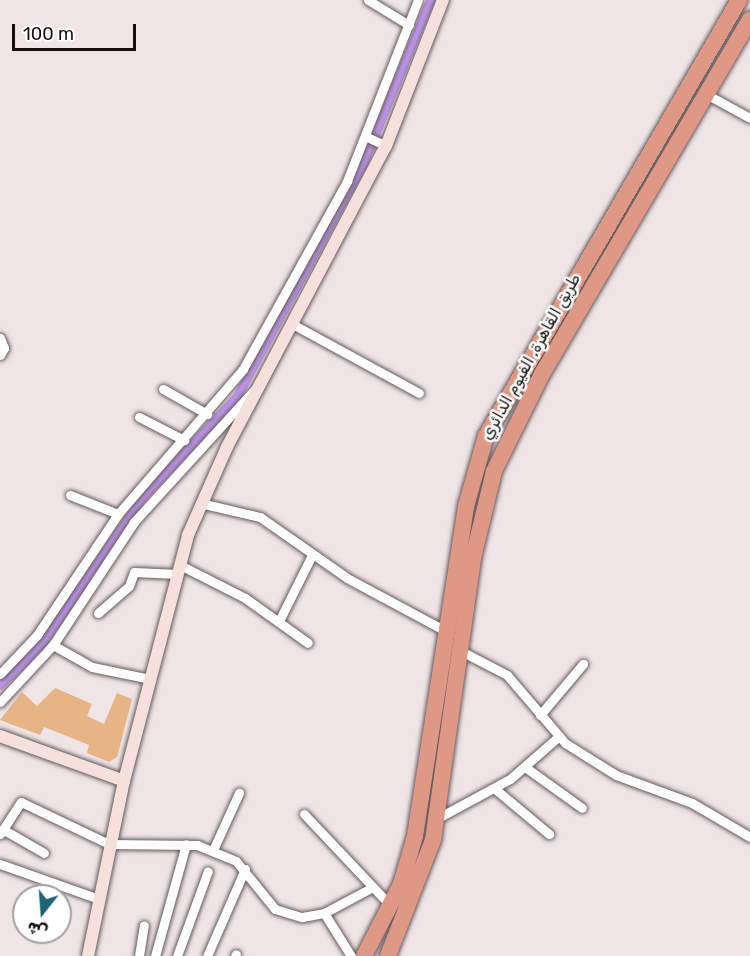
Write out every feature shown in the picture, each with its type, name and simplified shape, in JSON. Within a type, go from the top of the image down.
[{"type":"highway","name":"طريق القاهرة, الفيوم الدائري","points":[[454,657],[446,631],[466,506],[486,436],[688,83],[739,0]]},
{"type":"highway","name":"طريق القاهرة, الفيوم الدائري","points":[[364,956],[392,906],[415,836],[443,716],[477,535],[504,446],[750,20]]},
{"type":"highway","points":[[688,83],[706,94]]},
{"type":"highway","name":"طريق القاهرة, الفيوم الدائري","points":[[387,956],[420,881],[436,819],[443,716]]},
{"type":"street","points":[[368,0],[409,25]]},
{"type":"street","points":[[0,674],[36,635],[118,514],[207,414],[243,369],[338,199],[375,141],[418,0]]},
{"type":"street","points":[[88,956],[109,844],[124,781],[179,570],[200,503],[296,326],[375,141],[443,0]]},
{"type":"street","points":[[706,94],[750,118]]},
{"type":"street","points":[[296,326],[419,393]]},
{"type":"street","points":[[0,338],[4,348],[0,355]]},
{"type":"street","points":[[0,702],[53,645],[134,522],[268,375]]},
{"type":"street","points":[[163,389],[207,414]]},
{"type":"street","points":[[139,417],[184,440]]},
{"type":"street","points":[[70,495],[118,514]]},
{"type":"street","points":[[200,503],[260,517],[312,555],[446,631]]},
{"type":"street","points":[[279,621],[312,555]]},
{"type":"street","points":[[98,613],[129,586],[134,572],[179,570],[279,621],[308,643]]},
{"type":"street","points":[[53,645],[92,667],[150,679]]},
{"type":"street","points":[[454,657],[501,670],[558,737],[616,775],[692,803],[750,837]]},
{"type":"street","points":[[540,715],[583,664]]},
{"type":"street","points":[[0,736],[124,781]]},
{"type":"street","points":[[436,819],[494,788],[525,768],[558,737]]},
{"type":"street","points":[[525,768],[582,808]]},
{"type":"street","points":[[494,788],[549,834]]},
{"type":"street","points":[[213,850],[239,793]]},
{"type":"street","points":[[44,853],[2,832],[21,802],[109,844],[186,844],[213,850],[244,869],[278,912],[302,917],[324,913],[372,888]]},
{"type":"street","points":[[304,814],[372,888],[392,906]]},
{"type":"street","points":[[155,956],[186,844]]},
{"type":"street","points":[[0,864],[99,899]]},
{"type":"street","points":[[207,956],[244,869]]},
{"type":"street","points":[[177,956],[208,871]]},
{"type":"street","points":[[324,913],[351,956]]},
{"type":"street","points":[[139,956],[144,925]]},
{"type":"shaded area","points":[[55,688],[92,704],[87,716],[104,724],[117,693],[132,699],[117,757],[109,762],[87,753],[89,745],[44,727],[40,735],[0,720],[22,692],[37,706]]},
{"type":"waterway","points":[[0,685],[40,646],[143,496],[237,396],[364,161],[430,0]]}]
